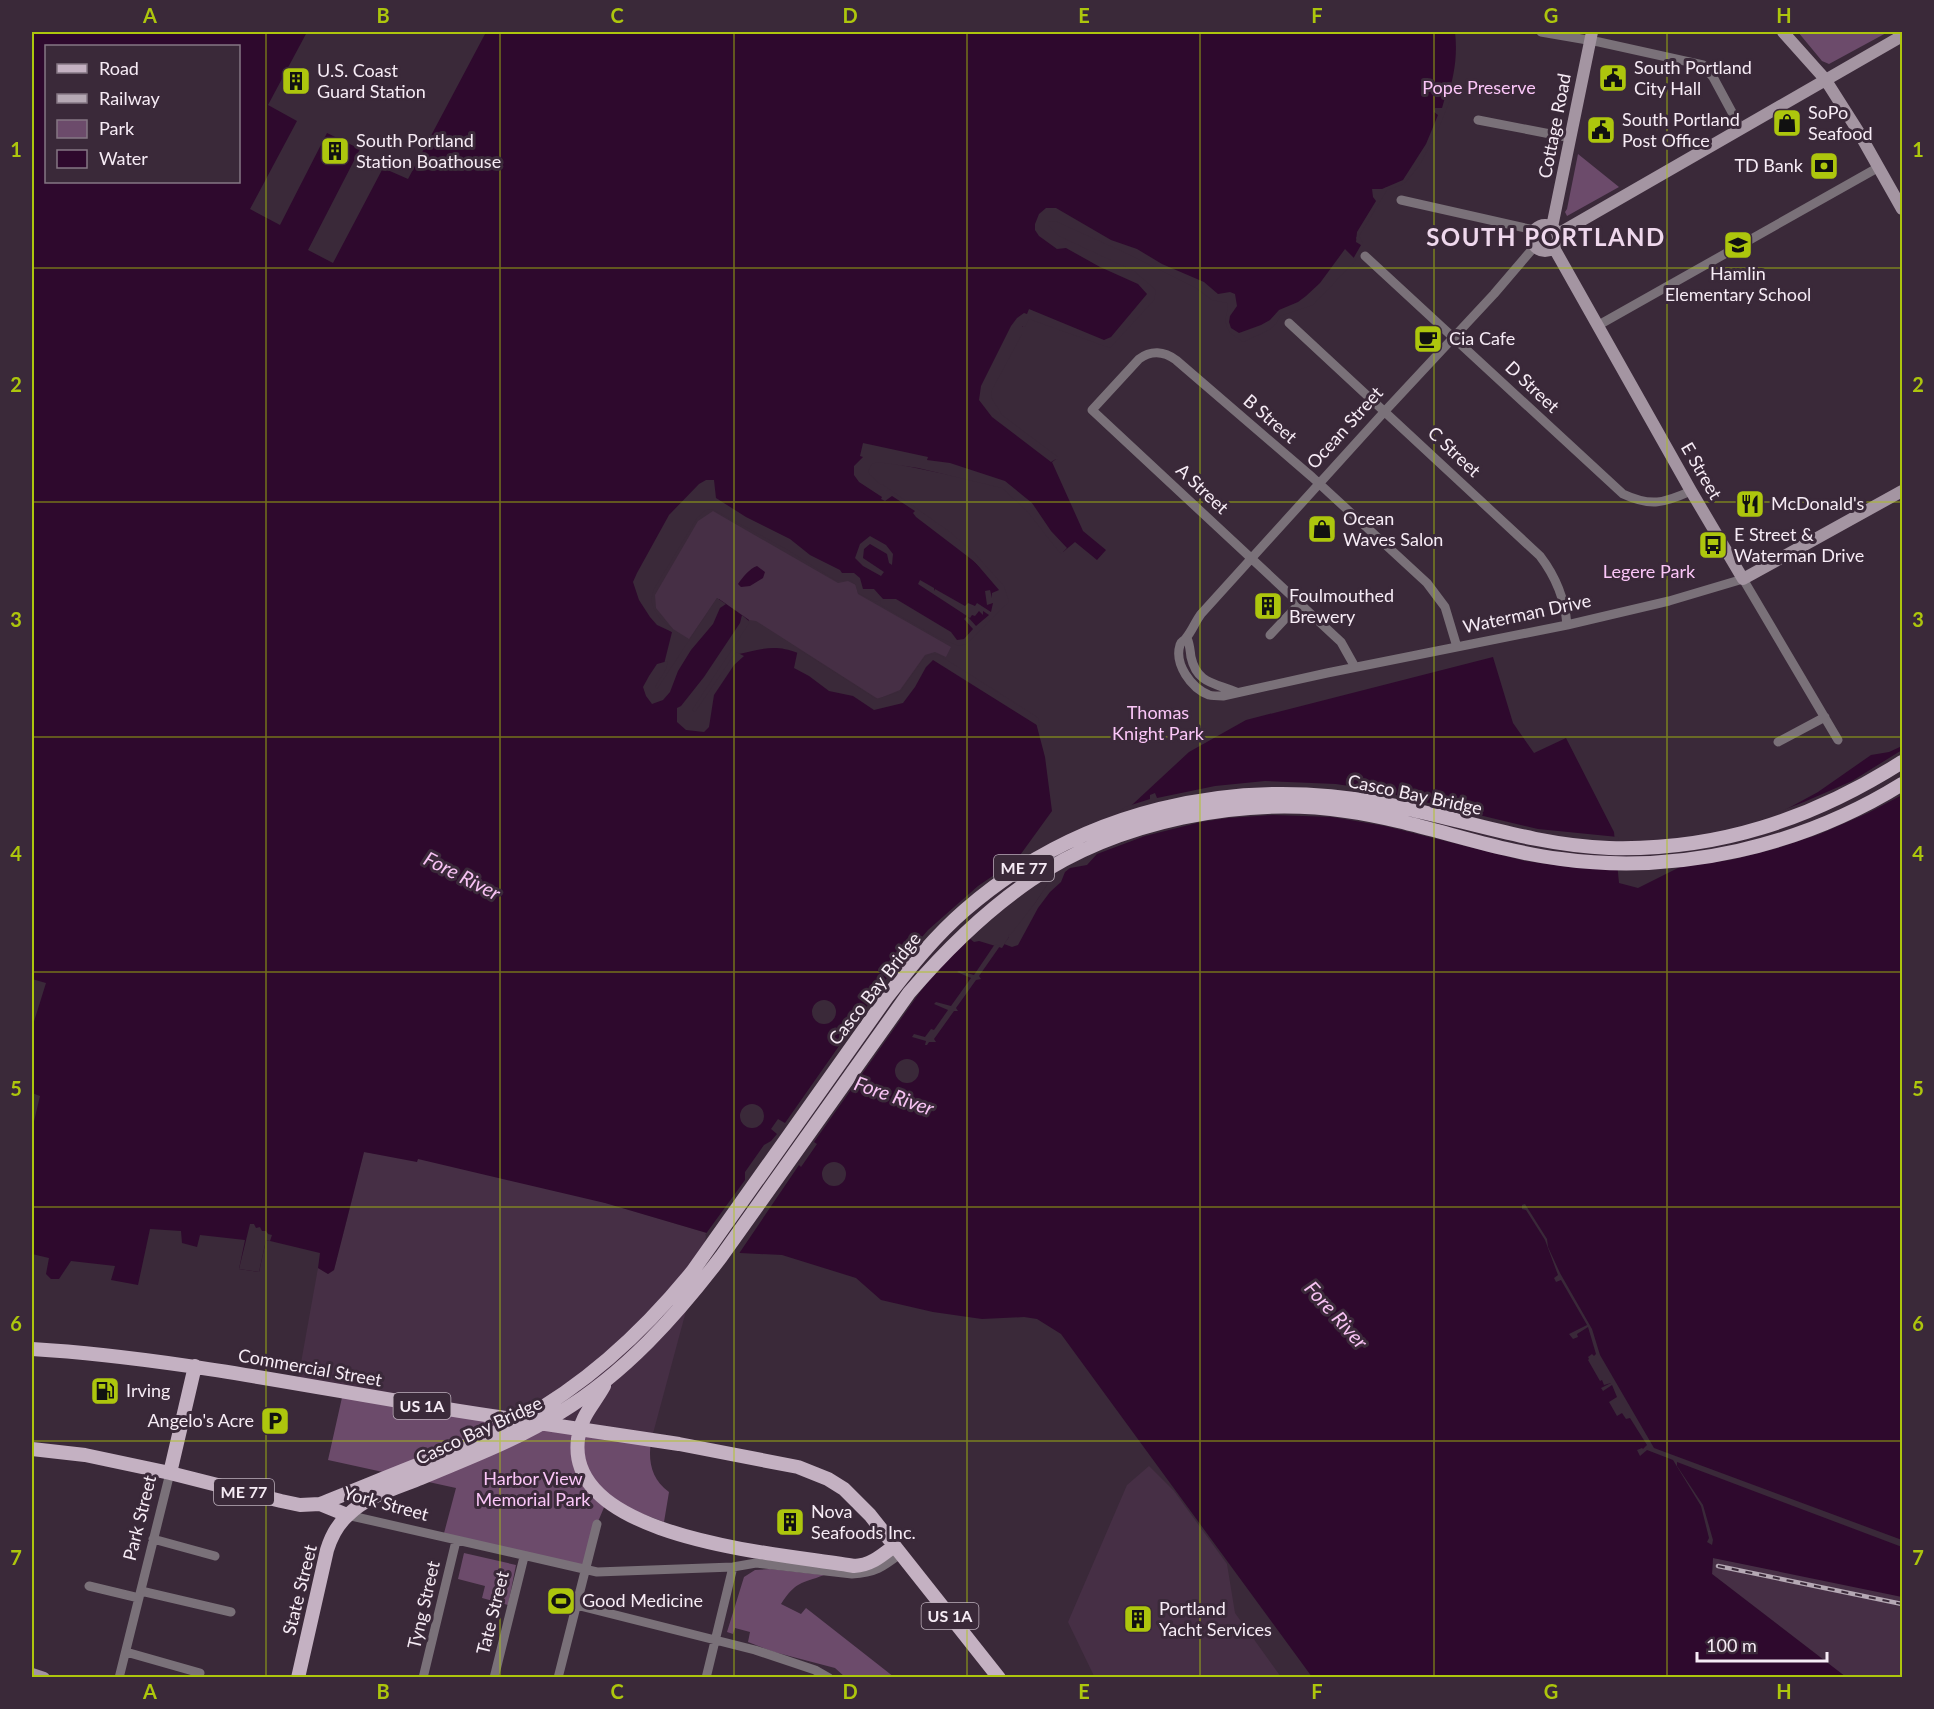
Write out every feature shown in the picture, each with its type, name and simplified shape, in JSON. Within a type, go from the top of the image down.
[{"type":"main road","name":"Casco Bay Bridge","points":[[347,1515],[374,1490],[519,1420],[569,1389],[626,1344],[661,1309],[692,1272],[910,967],[965,910],[1031,863],[1068,843],[1106,825],[1185,802],[1226,796],[1286,794],[1344,797],[1381,803],[1489,830],[1553,843],[1612,848],[1662,846],[1724,838],[1795,818],[1843,797],[1902,762]]},
{"type":"main road","name":"Casco Bay Bridge","points":[[320,1504],[374,1490],[507,1442],[561,1412],[626,1363],[695,1292],[909,993],[940,956],[983,916],[1016,891],[1078,854],[1117,837],[1177,818],[1238,809],[1297,807],[1346,811],[1382,818],[1563,860],[1652,863],[1754,847],[1793,836],[1833,822],[1870,804],[1902,784]]},
{"type":"main road","name":"Commercial Street","points":[[32,1349],[195,1366],[437,1408],[679,1444],[798,1467],[828,1479],[858,1501],[897,1550]]},
{"type":"main road","name":"Park Street","points":[[170,1473],[195,1366]]},
{"type":"main road","points":[[607,1378],[581,1424],[578,1449],[583,1472],[596,1492],[616,1508],[664,1529],[725,1546],[854,1566],[866,1565],[897,1550]]},
{"type":"main road","name":"York Street","points":[[32,1449],[84,1455],[170,1473],[300,1505],[320,1504],[347,1515]]},
{"type":"main road","points":[[320,1504],[328,1519],[327,1550]]},
{"type":"main road","name":"State Street","points":[[298,1677],[327,1550],[335,1532],[347,1515]]},
{"type":"main road","name":"US 1A","points":[[897,1550],[999,1677]]},
{"type":"street","points":[[1540,32],[1591,36],[1702,65],[1713,77],[1742,129]]},
{"type":"street","points":[[1783,32],[1825,79],[1902,208]]},
{"type":"street","name":"Cottage Road","points":[[1555,230],[1591,36]]},
{"type":"street","points":[[1555,230],[1558,241],[1554,248],[1542,251],[1535,246],[1532,238],[1534,230],[1540,225],[1555,230],[1742,129],[1902,36]]},
{"type":"street","points":[[1478,120],[1571,138]]},
{"type":"street","points":[[1598,326],[1879,167]]},
{"type":"street","points":[[1401,200],[1534,230]]},
{"type":"street","name":"Ocean Street","points":[[1236,692],[1216,686],[1198,674],[1194,667],[1187,638],[1201,614],[1250,557],[1454,338],[1535,246]]},
{"type":"street","name":"E Street","points":[[1554,248],[1691,491],[1838,741]]},
{"type":"street","name":"D Street","points":[[1365,256],[1623,494],[1640,502],[1660,503],[1691,491]]},
{"type":"street","name":"C Street","points":[[1289,323],[1540,556],[1557,583],[1566,611],[1567,625]]},
{"type":"street","name":"A Street","points":[[1169,355],[1146,353],[1092,410],[1346,647],[1355,667]]},
{"type":"street","name":"B Street","points":[[1169,355],[1319,484],[1437,594],[1449,613],[1458,647]]},
{"type":"street","name":"Waterman Drive","points":[[1236,692],[1567,625],[1669,601],[1743,579],[1902,491]]},
{"type":"street","points":[[1270,635],[1299,604]]},
{"type":"street","points":[[1778,742],[1825,717]]},
{"type":"street","name":"Park Street","points":[[119,1677],[170,1473]]},
{"type":"street","name":"York Street","points":[[347,1515],[597,1572],[733,1567],[756,1563],[852,1574],[878,1570],[897,1550]]},
{"type":"street","points":[[558,1677],[597,1524]]},
{"type":"street","points":[[153,1539],[215,1556]]},
{"type":"street","name":"Tyng Street","points":[[423,1677],[456,1540]]},
{"type":"street","name":"Tate Street","points":[[494,1677],[524,1557]]},
{"type":"street","points":[[706,1677],[733,1567]]},
{"type":"street","points":[[89,1586],[231,1612]]},
{"type":"street","points":[[576,1605],[716,1639],[790,1660],[829,1677]]},
{"type":"street","points":[[126,1652],[200,1673]]},
{"type":"street","points":[[32,1674],[44,1677]]},
{"type":"shaded area","points":[[713,511],[838,583],[848,581],[856,585],[858,594],[951,647],[946,657],[935,652],[925,655],[900,690],[878,699],[717,598],[689,639],[673,629],[656,608],[655,595],[698,521]]},
{"type":"shaded area","points":[[384,1137],[707,1233],[651,1441],[297,1385],[318,1268],[328,1274],[334,1270],[364,1152],[379,1154]]},
{"type":"shaded area","points":[[1149,1466],[1174,1491],[1227,1564],[1235,1613],[1281,1677],[1096,1678],[1094,1676],[1068,1622],[1127,1485]]},
{"type":"shaded area","points":[[1713,1558],[1902,1594],[1902,1677],[1846,1677],[1712,1574]]},
{"type":"green space","points":[[1798,32],[1888,32],[1829,64],[1822,61]]},
{"type":"green space","points":[[1578,154],[1619,187],[1567,216],[1565,212]]},
{"type":"green space","name":"Harbor View Memorial Park","points":[[343,1393],[651,1441],[652,1469],[658,1481],[669,1492],[664,1522],[608,1498],[597,1524],[585,1571],[443,1537],[456,1488],[328,1460]]},
{"type":"green space","points":[[464,1553],[516,1565],[508,1605],[482,1598],[485,1586],[458,1579]]},
{"type":"green space","points":[[770,1569],[824,1575],[795,1587],[781,1604],[801,1614],[806,1608],[894,1677],[845,1677],[835,1668],[774,1652],[748,1642],[750,1632],[735,1628],[733,1634],[727,1632],[744,1577],[755,1570]]},
{"type":"water","name":"Fore River","points":[[32,32],[480,32],[485,34],[486,32],[1455,32],[1453,77],[1433,133],[1407,179],[1385,188],[1356,238],[1361,245],[1353,259],[1312,302],[1278,314],[1274,323],[1243,339],[1230,331],[1226,318],[1230,300],[1055,217],[1046,220],[1045,226],[1057,239],[1153,290],[1109,345],[1028,315],[987,398],[997,414],[1056,459],[1052,462],[1083,531],[1106,550],[1097,560],[1075,542],[1063,552],[1032,513],[1003,486],[877,460],[870,462],[865,472],[872,480],[925,515],[1001,587],[1006,603],[960,644],[883,599],[860,591],[851,577],[839,578],[724,512],[706,506],[695,516],[651,590],[650,607],[664,627],[672,632],[663,668],[652,687],[658,692],[719,599],[749,620],[688,710],[696,716],[739,654],[775,648],[798,653],[876,703],[902,694],[931,657],[1035,719],[1045,757],[1052,811],[1018,858],[941,919],[979,941],[1002,948],[1009,937],[1012,938],[1050,881],[1189,752],[1246,720],[1493,657],[1513,723],[1534,753],[1566,738],[1614,832],[1619,883],[1638,888],[1818,792],[1871,755],[1889,752],[1902,746],[1902,1597],[1713,1558],[1712,1574],[1846,1677],[1312,1677],[1061,1334],[1037,1319],[1024,1317],[982,1319],[933,1312],[881,1300],[856,1278],[782,1255],[740,1253],[707,1233],[605,1203],[418,1159],[417,1162],[364,1152],[334,1270],[328,1274],[318,1268],[320,1253],[266,1240],[259,1272],[239,1269],[245,1240],[200,1235],[197,1247],[182,1243],[181,1231],[150,1229],[138,1285],[111,1280],[115,1266],[71,1261],[59,1279],[51,1279],[46,1274],[49,1258],[32,1254],[32,1130],[40,1096],[32,1093],[32,1028],[46,983],[32,979]]},
{"type":"water","points":[[757,566],[765,572],[763,578],[750,586],[741,587],[738,584],[749,571]]},
{"type":"pier","points":[[307,32],[480,32],[485,34],[408,179],[383,168],[333,263],[308,250],[360,149],[327,133],[280,225],[250,209],[297,121],[268,105]]},
{"type":"pier","points":[[1446,94],[1452,95],[1438,130],[1419,166],[1404,184],[1387,190],[1359,236],[1363,243],[1361,245],[1356,242],[1357,232],[1376,201],[1372,189],[1382,189],[1403,180],[1426,144],[1438,115],[1434,112],[1435,108],[1442,108]]},
{"type":"pier","points":[[1046,208],[1056,208],[1111,240],[1137,249],[1162,264],[1204,282],[1218,294],[1230,292],[1235,294],[1237,306],[1229,322],[1231,328],[1239,333],[1261,325],[1270,320],[1279,310],[1306,296],[1320,283],[1345,249],[1356,260],[1313,305],[1280,316],[1269,330],[1243,342],[1230,333],[1227,327],[1225,320],[1227,303],[1212,300],[1196,288],[1128,254],[1055,221],[1048,222],[1048,225],[1059,236],[1134,271],[1156,290],[1154,300],[1110,348],[1029,319],[1025,327],[1022,326],[1022,334],[992,390],[991,397],[1002,415],[1058,457],[1058,460],[1051,462],[992,417],[979,400],[981,386],[1011,326],[1017,318],[1024,313],[1027,314],[1029,309],[1104,340],[1111,337],[1147,294],[1138,284],[1066,248],[1057,249],[1039,236],[1035,230],[1035,224],[1039,214]]},
{"type":"pier","points":[[863,443],[928,457],[927,460],[950,463],[1005,481],[1032,503],[1051,531],[1067,548],[1061,554],[1026,510],[1002,488],[918,468],[878,462],[872,464],[868,471],[870,475],[950,532],[974,553],[1004,586],[1009,602],[966,644],[959,646],[939,638],[881,605],[880,600],[876,602],[858,593],[855,584],[850,580],[837,581],[786,549],[714,510],[707,509],[697,518],[654,589],[651,600],[654,609],[661,620],[673,629],[672,632],[657,625],[650,617],[639,600],[633,582],[637,573],[669,515],[699,484],[706,480],[714,480],[716,498],[746,517],[790,539],[810,555],[842,573],[854,573],[860,578],[863,589],[874,589],[883,599],[896,599],[951,632],[957,640],[964,639],[973,629],[964,619],[967,616],[918,584],[920,580],[934,588],[934,591],[935,589],[965,606],[968,603],[975,606],[977,603],[991,612],[993,603],[987,605],[985,591],[990,590],[992,598],[992,593],[999,590],[975,562],[916,517],[913,513],[915,511],[892,496],[885,501],[881,499],[882,497],[859,482],[854,475],[854,466],[863,457],[860,456]],"holes":[[[979,611],[983,615],[983,611],[989,615],[976,626],[968,617],[975,616]]]},
{"type":"pier","points":[[870,536],[886,545],[893,554],[892,565],[889,563],[887,554],[870,544],[864,549],[863,558],[884,572],[881,576],[863,566],[855,558],[860,544]]},
{"type":"pier","points":[[717,598],[726,604],[720,608],[713,624],[691,650],[678,671],[670,692],[663,700],[652,704],[643,687],[649,676],[657,664],[668,661],[655,687],[657,689]]},
{"type":"pier","points":[[742,615],[750,622],[692,710],[695,712],[736,652],[744,656],[734,665],[714,695],[709,727],[704,732],[686,730],[677,722],[677,708],[704,677],[740,623]]},
{"type":"pier","points":[[798,649],[876,699],[900,692],[924,658],[931,654],[939,655],[1034,715],[1038,718],[1040,727],[933,660],[903,703],[874,710],[853,696],[829,691],[794,668]]},
{"type":"pier","points":[[1902,750],[1902,795],[1868,813],[1820,834],[1775,849],[1731,860],[1671,868],[1773,814],[1852,781]]},
{"type":"pier","points":[[1265,781],[1336,784],[1375,790],[1538,829],[1618,837],[1621,870],[1576,868],[1525,861],[1385,826],[1332,817],[1273,815],[1228,818],[1201,822],[1145,836],[1097,854],[1087,865],[1070,868],[1038,908],[1018,945],[1012,947],[1004,944],[1008,935],[1035,903],[1052,877],[1047,880],[1125,807],[1150,799],[1150,795],[1155,793],[1157,798],[1215,786]]},
{"type":"pier","points":[[1025,854],[946,919],[979,936],[979,941],[974,942],[969,938],[920,992],[814,1142],[817,1144],[801,1167],[799,1165],[738,1255],[705,1235],[745,1180],[745,1172],[764,1145],[777,1134],[771,1129],[778,1119],[785,1123],[886,979],[928,930],[978,886]]},
{"type":"pier","points":[[995,944],[1000,946],[979,976],[981,979],[976,980],[956,1008],[958,1011],[954,1011],[934,1039],[936,1042],[929,1042],[925,1045],[926,1041],[912,1037],[914,1034],[925,1037],[931,1029],[934,1030],[948,1010],[934,1004],[936,1002],[951,1006],[971,978],[957,972],[974,975]]},
{"type":"pier","points":[[824,1000],[829,1001],[835,1007],[835,1017],[829,1023],[824,1024],[819,1023],[813,1017],[812,1012],[813,1007],[819,1001]]},
{"type":"pier","points":[[907,1059],[912,1060],[918,1066],[918,1076],[912,1082],[907,1083],[902,1082],[896,1076],[895,1071],[896,1066],[902,1060]]},
{"type":"pier","points":[[752,1104],[757,1105],[763,1111],[763,1121],[757,1127],[752,1128],[747,1127],[741,1121],[740,1116],[741,1111],[747,1105]]},
{"type":"pier","points":[[834,1162],[839,1163],[845,1169],[845,1179],[839,1185],[834,1186],[829,1185],[823,1179],[822,1174],[823,1169],[829,1163]]},
{"type":"pier","points":[[1525,1204],[1547,1239],[1548,1247],[1560,1273],[1592,1329],[1600,1355],[1654,1448],[1902,1540],[1902,1547],[1677,1462],[1677,1466],[1703,1505],[1713,1540],[1712,1545],[1707,1542],[1709,1538],[1701,1506],[1673,1460],[1647,1450],[1640,1456],[1637,1450],[1647,1445],[1630,1418],[1626,1419],[1622,1413],[1617,1416],[1609,1402],[1617,1397],[1612,1385],[1603,1391],[1601,1388],[1611,1383],[1604,1385],[1602,1380],[1600,1381],[1588,1360],[1592,1354],[1594,1356],[1596,1354],[1588,1327],[1573,1339],[1569,1334],[1587,1325],[1561,1280],[1556,1282],[1554,1278],[1558,1275],[1545,1240],[1526,1210],[1522,1209],[1522,1205]]},
{"type":"pier","points":[[250,1224],[272,1235],[270,1241],[266,1240],[259,1272],[239,1269]]},
{"type":"railway","points":[[1718,1566],[1902,1604]]},
{"type":"place","name":"South Portland City Hall","points":[[1613,78]]},
{"type":"place","name":"U.S. Coast Guard Station","points":[[296,81]]},
{"type":"place","name":"SoPo Seafood","points":[[1787,123]]},
{"type":"place","name":"South Portland Post Office","points":[[1601,130]]},
{"type":"place","name":"South Portland Station Boathouse","points":[[335,151]]},
{"type":"place","name":"TD Bank","points":[[1824,166]]},
{"type":"place","name":"Hamlin Elementary School","points":[[1738,245]]},
{"type":"place","name":"Cia Cafe","points":[[1428,339]]},
{"type":"place","name":"McDonald's","points":[[1750,504]]},
{"type":"place","name":"Ocean Waves Salon","points":[[1322,529]]},
{"type":"place","name":"E Street & Waterman Drive","points":[[1713,545]]},
{"type":"place","name":"Foulmouthed Brewery","points":[[1268,606]]},
{"type":"place","name":"Irving","points":[[105,1391]]},
{"type":"place","name":"Angelo's Acre","points":[[275,1421]]},
{"type":"place","name":"Nova Seafoods Inc.","points":[[790,1522]]},
{"type":"place","name":"Good Medicine","points":[[561,1601]]},
{"type":"place","name":"Portland Yacht Services","points":[[1138,1619]]},
{"type":"district","name":"SOUTH PORTLAND","points":[[1546,238]]},
{"type":"park label","name":"Pope Preserve","points":[[1479,88]]},
{"type":"park label","name":"Legere Park","points":[[1649,572]]},
{"type":"park label","name":"Thomas Knight Park","points":[[1158,723]]}]
